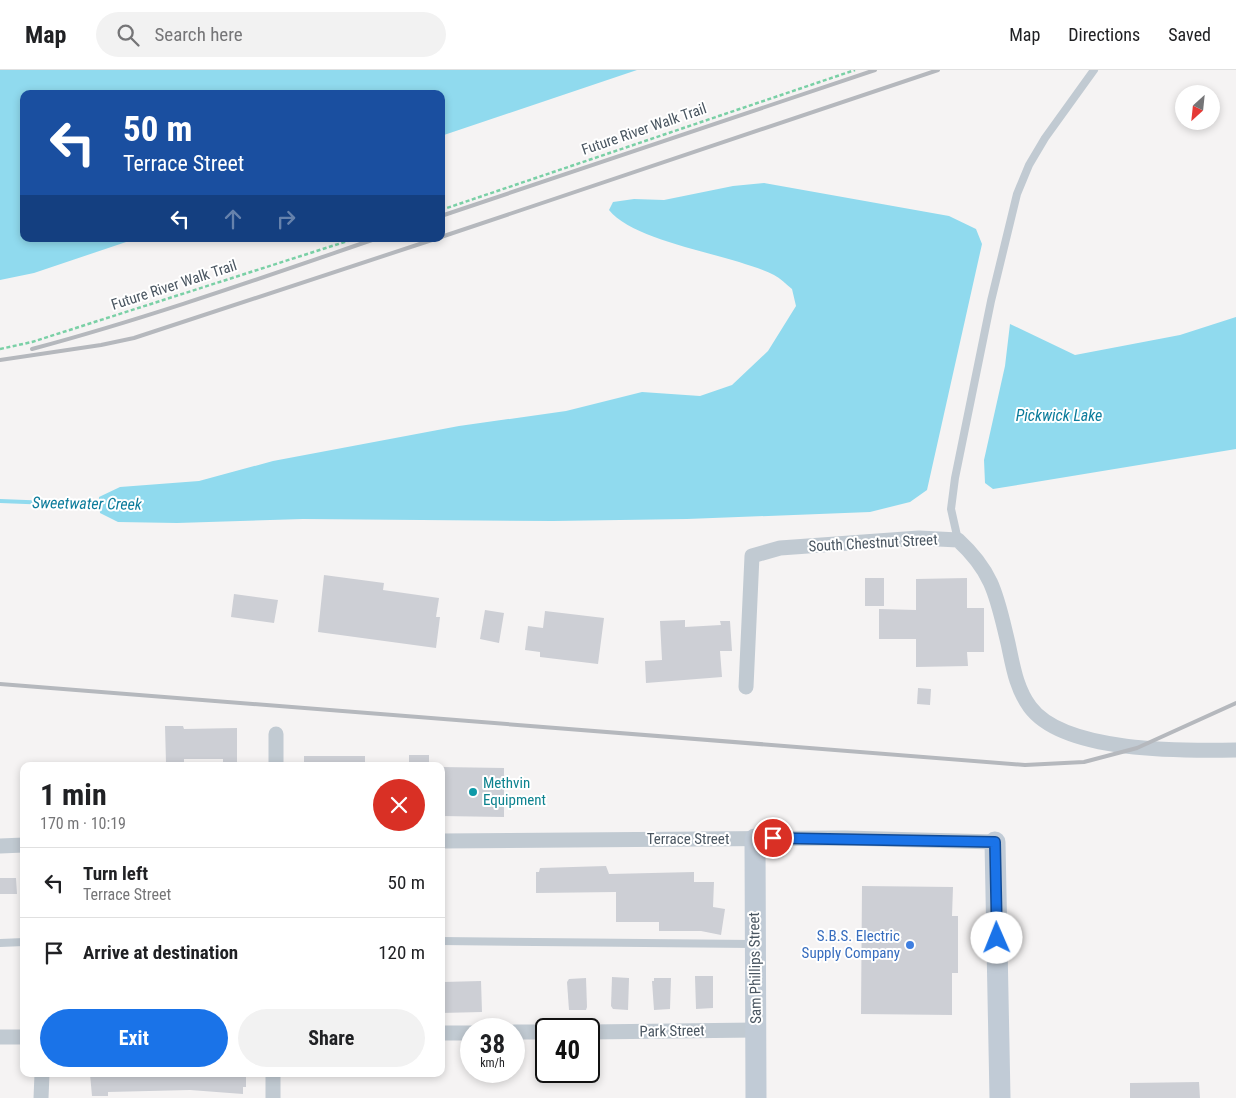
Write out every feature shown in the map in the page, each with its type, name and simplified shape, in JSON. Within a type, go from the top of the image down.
[{"type":"street","name":"South Chestnut Street","points":[[746,687],[752,556],[780,548],[919,538],[958,540],[976,557],[994,586],[1018,688],[1031,709],[1055,728],[1099,742],[1137,748],[1236,750]]},
{"type":"street","points":[[276,734],[276,762]]},
{"type":"street","name":"Terrace Street","points":[[445,841],[845,838],[995,842]]},
{"type":"street","name":"Sam Phillips Street","points":[[755,839],[756,1098]]},
{"type":"street","points":[[995,842],[1000,1098]]},
{"type":"street","points":[[0,846],[20,845]]},
{"type":"street","name":"Park Street","points":[[600,1032],[756,1030]]},
{"type":"street","points":[[445,1033],[460,1033]]},
{"type":"street","points":[[0,1037],[20,1037]]},
{"type":"street","points":[[41,1098],[42,1077]]},
{"type":"street","points":[[273,1077],[273,1098]]},
{"type":"lane","points":[[958,540],[951,509],[955,478],[992,300],[1017,194],[1022,179],[1037,151],[1094,70]]},
{"type":"lane","points":[[445,941],[755,944]]},
{"type":"lane","points":[[0,943],[20,942]]},
{"type":"path","name":"Future River Walk Trail","points":[[445,209],[855,70]]},
{"type":"path","name":"Future River Walk Trail","points":[[0,349],[32,342],[345,242]]},
{"type":"water","points":[[0,70],[637,70],[445,135],[445,90],[20,90],[20,242],[126,242],[34,273],[0,280]]},
{"type":"water","points":[[764,183],[949,216],[976,229],[982,244],[927,490],[910,502],[870,512],[687,519],[553,521],[303,519],[177,523],[118,522],[100,513],[99,497],[120,487],[199,481],[273,461],[459,426],[566,411],[642,392],[700,396],[732,385],[768,351],[796,306],[792,289],[776,276],[756,268],[662,240],[640,231],[622,221],[609,210],[613,202],[634,199],[664,200],[733,186]]},
{"type":"water","name":"Pickwick Lake","points":[[1236,317],[1236,449],[993,489],[985,483],[984,460],[1005,366],[1010,324],[1075,355],[1180,335]]},
{"type":"building","points":[[324,575],[384,583],[383,590],[439,598],[436,617],[440,617],[436,648],[318,632]]},
{"type":"building","points":[[865,578],[884,578],[884,606],[865,606]]},
{"type":"building","points":[[967,578],[967,608],[984,608],[984,652],[967,652],[968,666],[916,667],[916,639],[879,639],[879,609],[916,610],[916,579]]},
{"type":"building","points":[[234,594],[278,600],[274,623],[231,617]]},
{"type":"building","points":[[485,610],[504,613],[499,643],[480,639]]},
{"type":"building","points":[[545,611],[604,618],[598,664],[540,657],[540,652],[525,650],[528,626],[543,628]]},
{"type":"building","points":[[685,620],[685,627],[721,625],[720,621],[730,621],[732,651],[720,651],[722,677],[646,683],[645,661],[662,660],[660,621]]},
{"type":"building","points":[[918,688],[931,689],[930,705],[917,704]]},
{"type":"building","points":[[165,726],[183,726],[184,729],[237,728],[237,762],[223,762],[223,759],[184,759],[184,762],[166,762]]},
{"type":"building","points":[[409,755],[429,755],[429,762],[409,762]]},
{"type":"building","points":[[304,756],[365,756],[365,762],[304,762]]},
{"type":"building","name":"Methvin Equipment","points":[[445,767],[504,768],[504,817],[445,816]]},
{"type":"building","points":[[606,866],[609,874],[694,872],[694,882],[714,882],[713,907],[725,909],[721,935],[701,931],[659,931],[659,922],[616,922],[616,892],[536,893],[536,872],[539,872],[540,868]]},
{"type":"building","points":[[0,878],[16,878],[17,894],[0,894]]},
{"type":"building","name":"S.B.S. Electric Supply Company","points":[[862,886],[953,887],[952,916],[958,916],[958,973],[952,973],[952,1015],[861,1014]]},
{"type":"building","points":[[695,976],[713,976],[713,1008],[696,1009]]},
{"type":"building","points":[[612,977],[629,978],[628,1010],[613,1009],[611,1006]]},
{"type":"building","points":[[586,978],[586,1010],[569,1010],[567,982],[569,979]]},
{"type":"building","points":[[654,978],[671,978],[670,1009],[654,1010],[652,981],[654,981]]},
{"type":"building","points":[[481,981],[482,1012],[445,1013],[445,982]]},
{"type":"building","points":[[90,1077],[246,1077],[246,1087],[243,1087],[243,1094],[190,1090],[108,1092],[108,1096],[92,1096]]},
{"type":"building","points":[[1199,1082],[1200,1098],[1130,1098],[1130,1083]]},
{"type":"waterway","name":"Sweetwater Creek","points":[[0,501],[103,505]]},
{"type":"railway","points":[[445,215],[875,70]]},
{"type":"railway","points":[[445,236],[938,70]]},
{"type":"railway","points":[[32,349],[161,311],[366,242]]},
{"type":"railway","points":[[0,360],[101,345],[134,338],[426,242]]},
{"type":"railway","points":[[0,684],[1025,765],[1084,762],[1137,748],[1236,703]]},
{"type":"place","name":"Methvin Equipment","points":[[473,792]]},
{"type":"place","name":"S.B.S. Electric Supply Company","points":[[910,945]]},
{"type":"route","points":[[773,838],[995,842],[997,938]]}]
